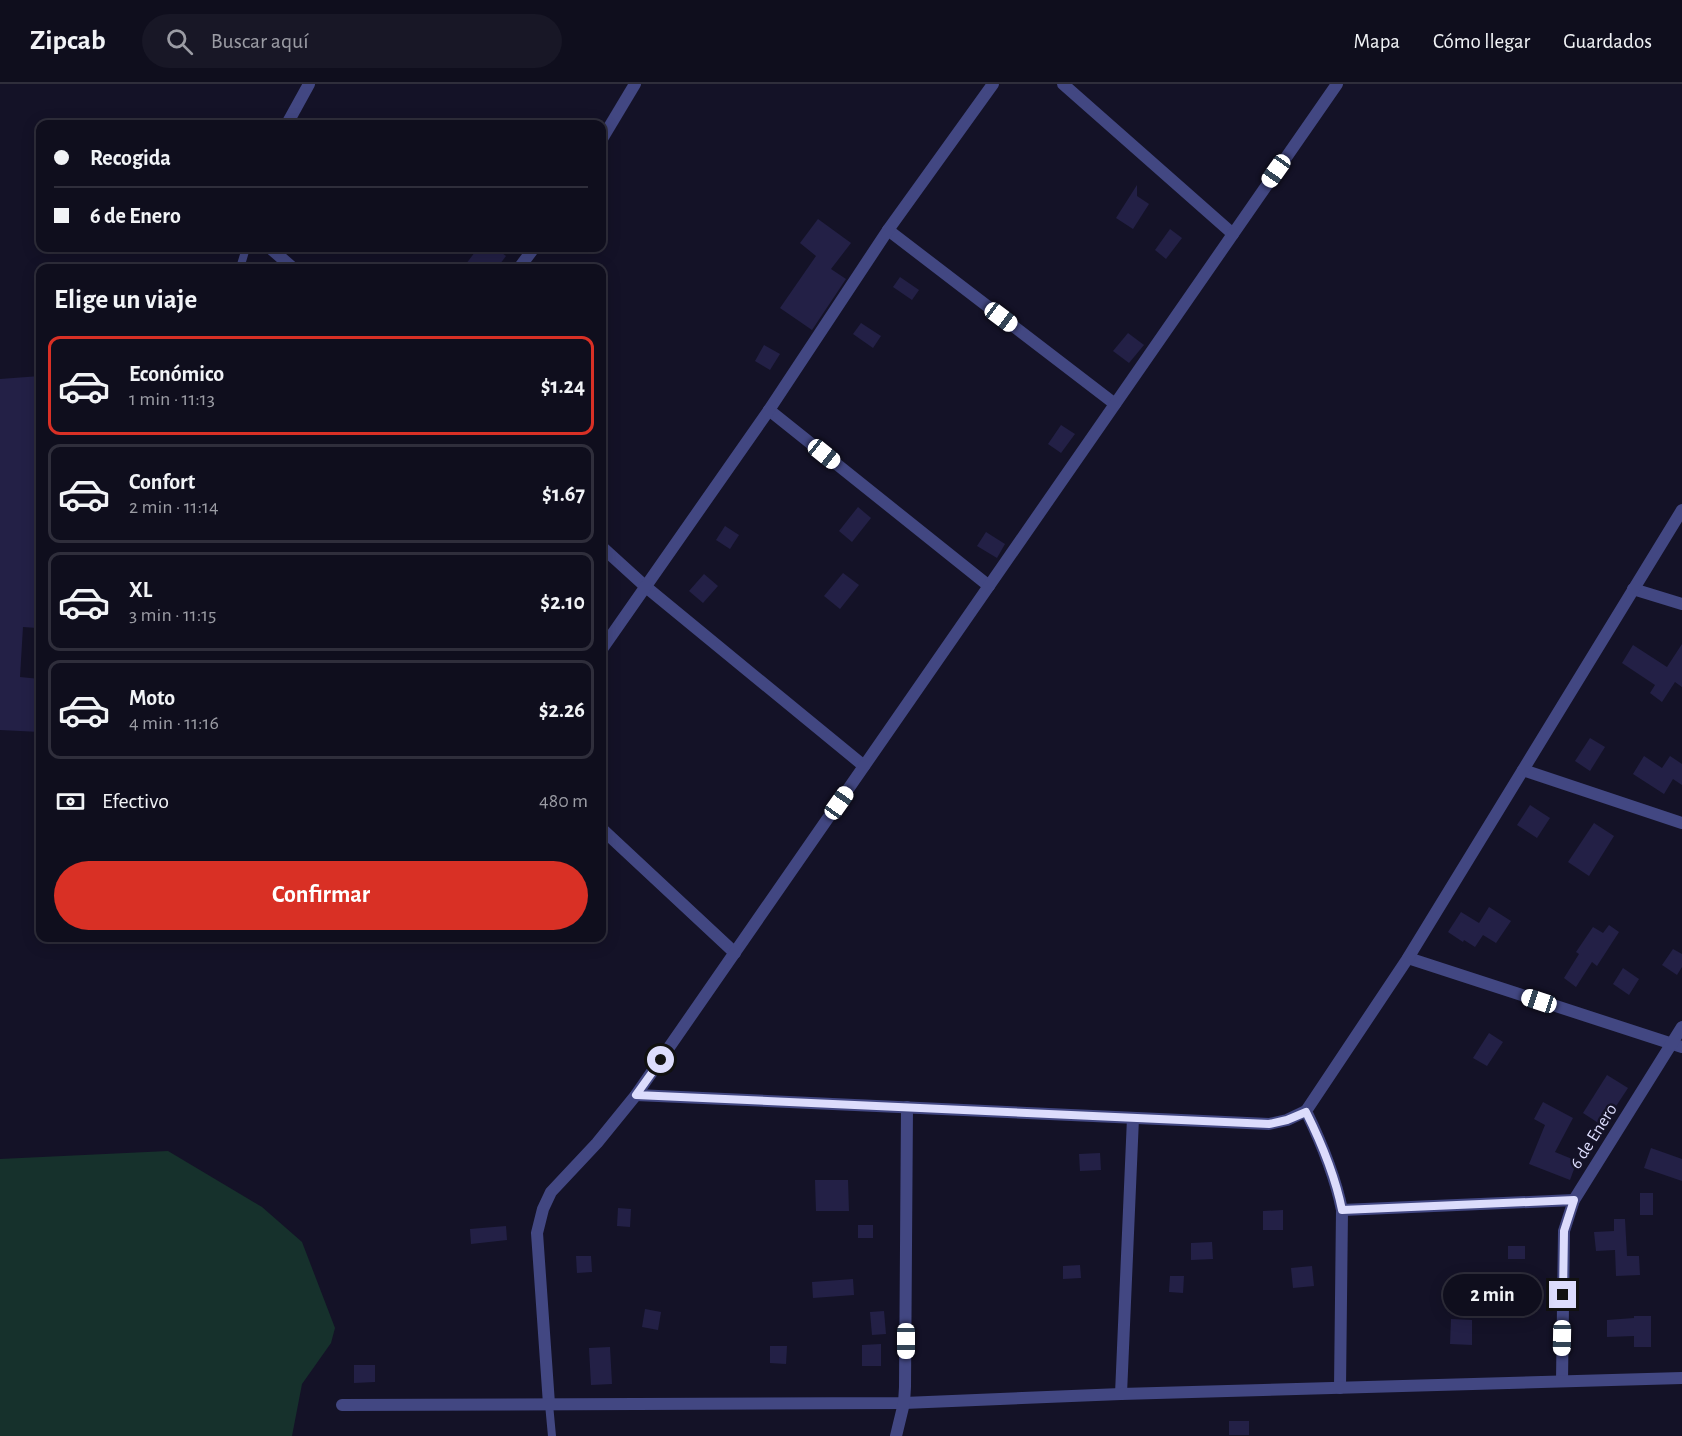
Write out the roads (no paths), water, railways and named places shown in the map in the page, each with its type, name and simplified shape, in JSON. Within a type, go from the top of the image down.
[{"type":"street","points":[[289,120],[309,84]]},
{"type":"street","points":[[606,132],[635,84]]},
{"type":"street","points":[[606,643],[769,410],[888,230],[993,84]]},
{"type":"street","points":[[1063,84],[1233,234]]},
{"type":"street","points":[[549,1404],[537,1233],[543,1209],[551,1192],[597,1143],[636,1095],[1337,84]]},
{"type":"street","points":[[888,230],[1115,404]]},
{"type":"street","points":[[275,252],[288,264]]},
{"type":"street","points":[[769,410],[989,586]]},
{"type":"street","points":[[636,1095],[1269,1124],[1306,1112],[1408,958],[1682,510]]},
{"type":"street","points":[[606,551],[646,587],[864,766]]},
{"type":"street","points":[[1633,589],[1682,604]]},
{"type":"street","points":[[1523,770],[1682,823]]},
{"type":"street","points":[[606,833],[735,952]]},
{"type":"street","points":[[1408,958],[1677,1046]]},
{"type":"street","name":"6 de Enero","points":[[1562,1381],[1564,1231],[1574,1200],[1677,1046],[1682,1027]]},
{"type":"street","points":[[896,1436],[904,1403],[905,1376],[907,1107]]},
{"type":"street","points":[[1306,1112],[1324,1148],[1337,1184],[1342,1210],[1340,1388]]},
{"type":"street","points":[[1121,1394],[1133,1118]]},
{"type":"street","points":[[1342,1210],[1574,1200]]},
{"type":"street","points":[[342,1405],[904,1403],[1121,1394],[1682,1378]]},
{"type":"lane","points":[[549,1404],[552,1436]]}]
